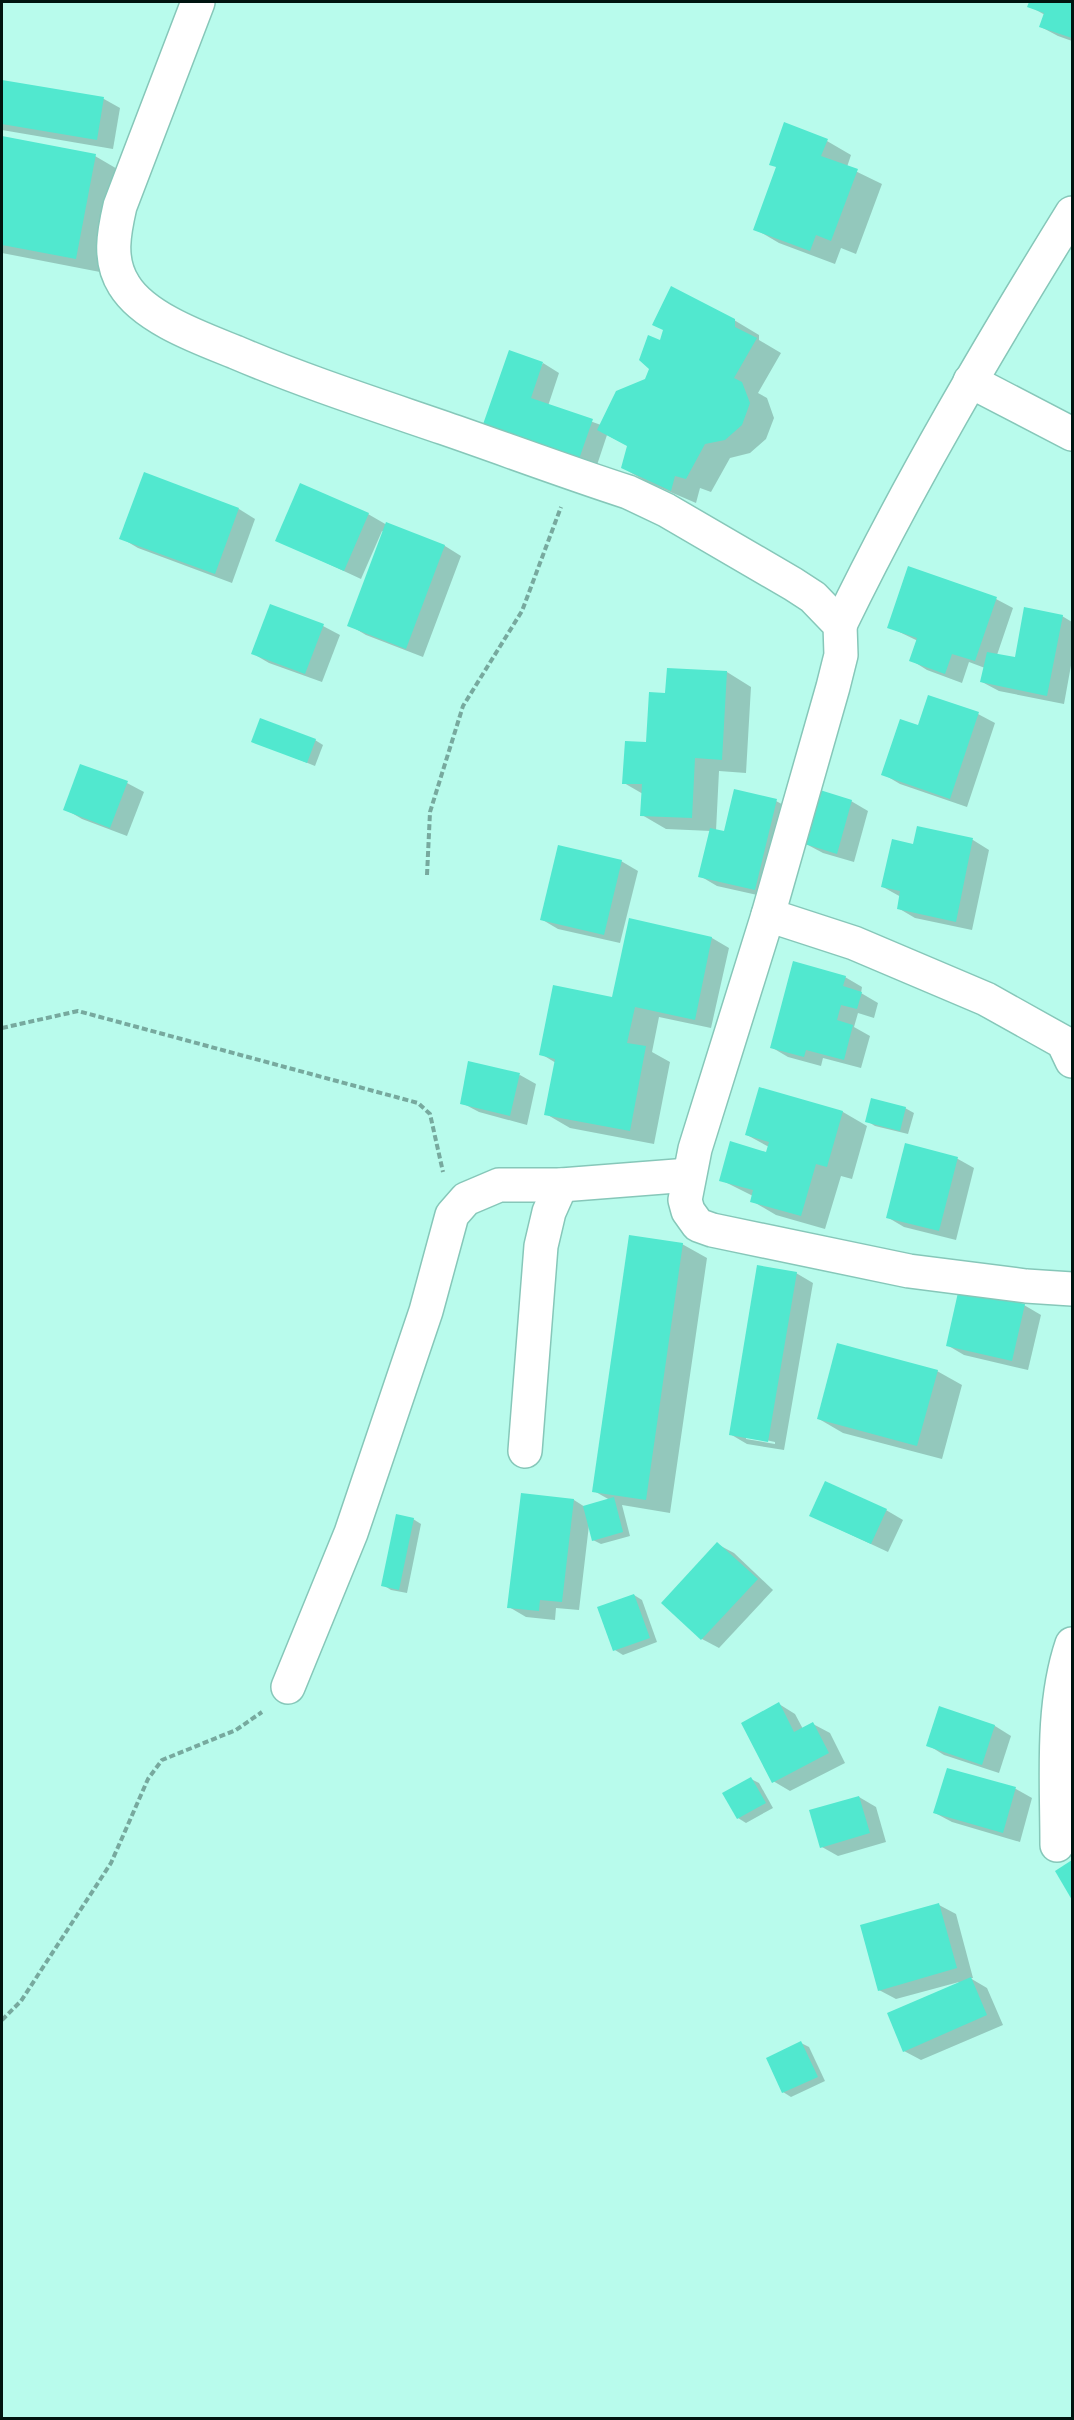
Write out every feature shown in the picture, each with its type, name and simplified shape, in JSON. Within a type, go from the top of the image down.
[{"type":"street","points":[[198,2],[120,206],[115,228],[113,253],[124,285],[140,302],[160,317],[190,334],[286,374],[628,492],[666,510],[813,597],[840,625]]},
{"type":"street","points":[[1072,213],[970,381],[877,549],[840,625],[841,655],[833,687],[768,915],[695,1149],[685,1200],[688,1211],[698,1225],[712,1230],[909,1271],[1026,1286],[1072,1289]]},
{"type":"street","points":[[970,381],[1072,434]]},
{"type":"street","points":[[768,915],[854,943],[986,999],[1063,1042],[1072,1061]]},
{"type":"street","points":[[288,1687],[351,1533],[426,1311],[452,1215],[466,1199],[499,1185],[561,1185],[689,1175]]},
{"type":"street","points":[[525,1451],[541,1246],[549,1212],[561,1185]]},
{"type":"street","points":[[1057,1845],[1056,1773],[1060,1706],[1072,1644]]},
{"type":"path","points":[[427,874],[430,812],[463,706],[522,611],[552,535],[572,472]]},
{"type":"path","points":[[2,1028],[78,1011],[418,1104],[430,1114],[452,1215]]},
{"type":"path","points":[[2,2020],[21,2001],[111,1863],[148,1779],[162,1760],[236,1730],[278,1701],[288,1687]]},
{"type":"building","points":[[1029,2],[1072,2],[1072,38],[1039,27],[1044,13],[1027,7]]},
{"type":"building","points":[[2,80],[104,97],[97,140],[2,124]]},
{"type":"building","points":[[784,122],[828,139],[821,156],[858,169],[831,241],[816,235],[810,251],[753,230],[776,167],[769,165]]},
{"type":"building","points":[[2,136],[96,154],[76,259],[2,245]]},
{"type":"building","points":[[671,286],[735,319],[735,327],[757,338],[734,378],[742,382],[750,403],[742,425],[725,440],[705,444],[686,479],[675,476],[671,491],[621,468],[627,446],[597,430],[616,391],[645,379],[649,369],[639,360],[648,335],[660,340],[663,330],[652,325]]},
{"type":"building","points":[[509,350],[543,362],[531,398],[593,419],[578,462],[481,430]]},
{"type":"building","points":[[144,472],[239,508],[215,574],[119,539]]},
{"type":"building","points":[[300,483],[369,513],[344,571],[275,541]]},
{"type":"building","points":[[386,522],[445,545],[406,649],[347,626]]},
{"type":"building","points":[[908,566],[997,597],[975,661],[952,654],[945,674],[909,661],[917,638],[887,628]]},
{"type":"building","points":[[270,604],[324,624],[305,674],[251,654]]},
{"type":"building","points":[[1024,607],[1063,615],[1047,696],[980,682],[987,652],[1015,657]]},
{"type":"building","points":[[667,668],[727,671],[722,760],[695,758],[692,818],[640,816],[642,784],[622,784],[625,741],[646,742],[649,692],[665,693]]},
{"type":"building","points":[[928,695],[979,712],[950,799],[881,775],[900,719],[918,725]]},
{"type":"building","points":[[260,718],[316,739],[307,763],[251,742]]},
{"type":"building","points":[[80,764],[128,781],[110,828],[63,810]]},
{"type":"building","points":[[734,789],[777,799],[755,890],[698,877],[710,828],[724,831]]},
{"type":"building","points":[[820,790],[852,800],[837,854],[805,844]]},
{"type":"building","points":[[917,826],[973,838],[956,922],[897,909],[900,891],[881,887],[892,839],[913,844]]},
{"type":"building","points":[[558,845],[622,860],[604,935],[540,920]]},
{"type":"building","points":[[629,918],[712,937],[695,1020],[635,1007],[627,1043],[646,1046],[630,1131],[544,1115],[555,1059],[539,1055],[553,985],[612,997]]},
{"type":"building","points":[[793,961],[846,976],[843,986],[862,992],[857,1009],[841,1005],[837,1020],[853,1025],[844,1060],[806,1050],[804,1057],[770,1048]]},
{"type":"building","points":[[468,1061],[520,1073],[510,1116],[460,1104]]},
{"type":"building","points":[[759,1087],[843,1111],[827,1167],[816,1164],[801,1216],[750,1202],[753,1190],[719,1181],[730,1141],[766,1152],[769,1142],[745,1135]]},
{"type":"building","points":[[871,1098],[906,1107],[900,1131],[865,1122]]},
{"type":"building","points":[[905,1143],[958,1157],[939,1231],[886,1218]]},
{"type":"building","points":[[629,1235],[683,1243],[646,1500],[592,1492]]},
{"type":"building","points":[[757,1265],[797,1272],[768,1442],[729,1435]]},
{"type":"building","points":[[959,1288],[1025,1304],[1012,1361],[946,1346]]},
{"type":"building","points":[[837,1343],[938,1370],[917,1446],[817,1419]]},
{"type":"building","points":[[825,1481],[887,1509],[871,1544],[809,1516]]},
{"type":"building","points":[[521,1493],[574,1499],[562,1602],[540,1600],[539,1611],[507,1608]]},
{"type":"building","points":[[614,1497],[623,1532],[592,1541],[583,1506]]},
{"type":"building","points":[[396,1514],[414,1518],[399,1590],[381,1586]]},
{"type":"building","points":[[717,1542],[758,1579],[701,1640],[661,1603]]},
{"type":"building","points":[[634,1594],[650,1638],[613,1651],[597,1607]]},
{"type":"building","points":[[779,1702],[794,1732],[813,1722],[829,1753],[772,1783],[741,1723]]},
{"type":"building","points":[[939,1706],[995,1725],[982,1765],[926,1746]]},
{"type":"building","points":[[947,1768],[1016,1787],[1003,1833],[933,1813]]},
{"type":"building","points":[[751,1777],[766,1803],[737,1819],[722,1793]]},
{"type":"building","points":[[859,1796],[870,1833],[820,1848],[809,1810]]},
{"type":"building","points":[[1072,1860],[1072,1900],[1055,1871]]},
{"type":"building","points":[[939,1903],[957,1968],[878,1991],[860,1925]]},
{"type":"building","points":[[971,1977],[987,2015],[903,2052],[887,2013]]},
{"type":"building","points":[[801,2041],[818,2077],[782,2093],[766,2058]]}]
